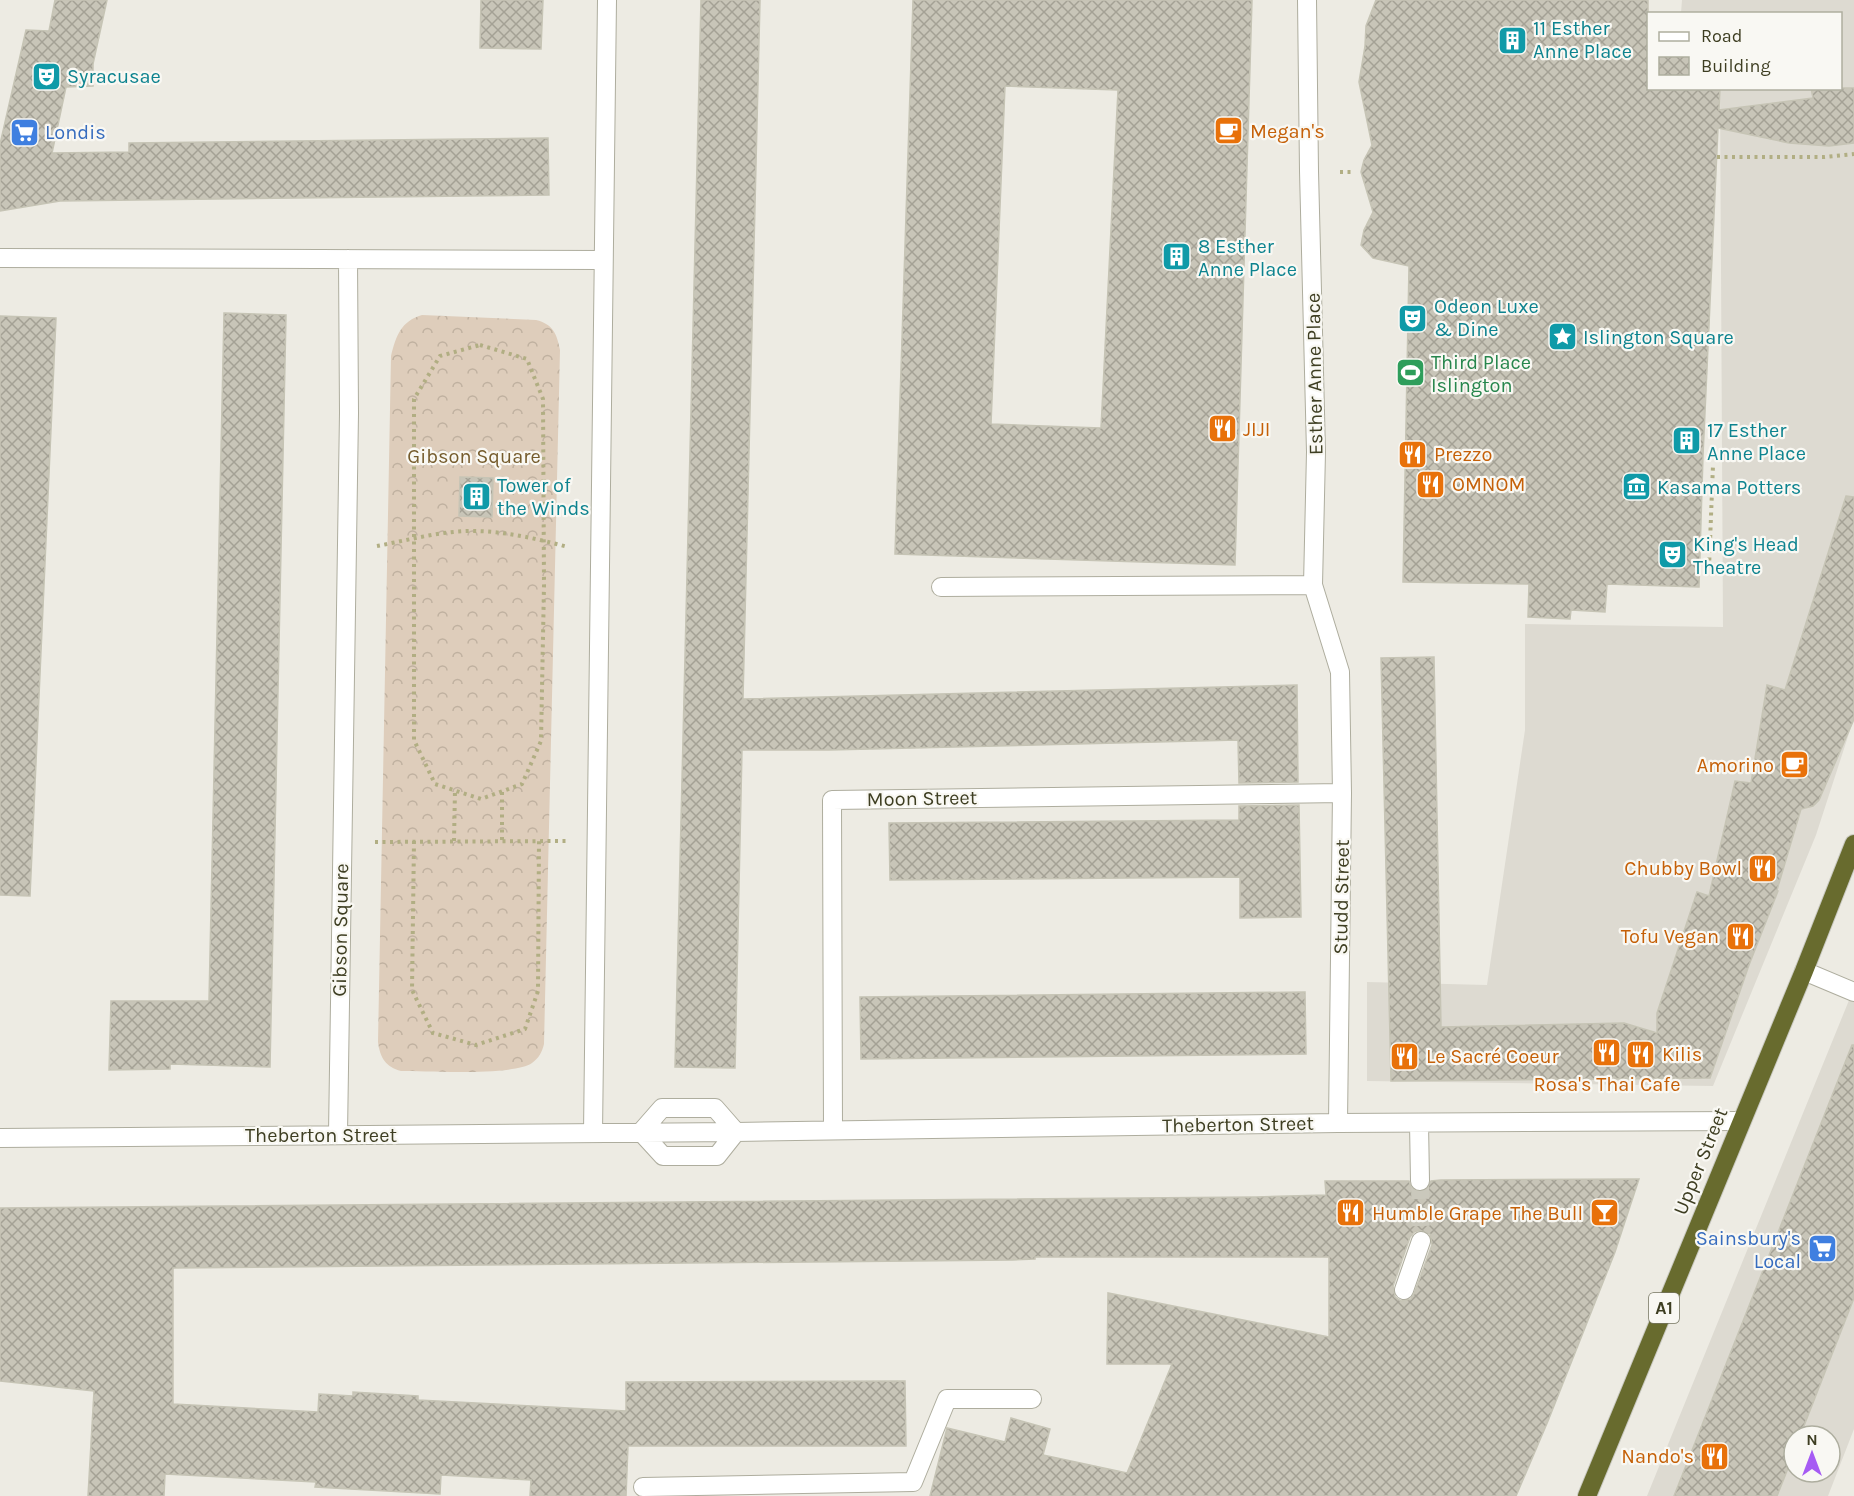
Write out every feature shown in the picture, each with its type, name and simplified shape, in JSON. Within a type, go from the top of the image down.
[{"type":"highway","name":"Upper Street","points":[[1587,1496],[1740,1121],[1804,971],[1854,844]]},
{"type":"street","points":[[593,1133],[607,0]]},
{"type":"street","name":"Esther Anne Place","points":[[1307,0],[1316,452],[1313,585],[1340,672]]},
{"type":"street","points":[[0,258],[603,260]]},
{"type":"street","name":"Gibson Square","points":[[338,1134],[347,552],[348,259]]},
{"type":"street","points":[[941,587],[1313,585]]},
{"type":"street","name":"Studd Street","points":[[1338,1123],[1342,793],[1340,672]]},
{"type":"street","name":"Moon Street","points":[[833,1130],[832,800],[1342,793]]},
{"type":"street","points":[[1804,971],[1854,992]]},
{"type":"street","points":[[662,1108],[715,1108],[736,1132],[717,1156],[663,1156],[641,1132],[662,1108]]},
{"type":"street","name":"Theberton Street","points":[[736,1132],[1338,1123],[1740,1121]]},
{"type":"street","points":[[1419,1123],[1420,1181]]},
{"type":"street","name":"Theberton Street","points":[[0,1138],[641,1132]]},
{"type":"street","points":[[1404,1290],[1421,1241]]},
{"type":"street","points":[[644,1487],[880,1490],[914,1482],[947,1399],[1032,1399]]},
{"type":"path","points":[[1717,157],[1824,157],[1854,154]]},
{"type":"path","points":[[480,345],[527,359],[543,399],[544,541],[541,741],[522,784],[481,799],[435,784],[414,740],[414,399],[440,356],[480,345]]},
{"type":"path","points":[[1710,568],[1713,465]]},
{"type":"path","points":[[347,552],[413,539],[476,531],[505,533],[601,555]]},
{"type":"path","points":[[454,841],[455,790]]},
{"type":"path","points":[[502,792],[502,841]]},
{"type":"path","points":[[341,842],[596,840]]},
{"type":"path","points":[[414,841],[412,990],[433,1033],[476,1045],[525,1029],[538,991],[539,841]]},
{"type":"shaded area","points":[[1682,0],[1854,0],[1854,718],[1816,835],[1713,1086],[1367,1081],[1367,982],[1487,985],[1525,730],[1525,624],[1723,627],[1720,90],[1842,90],[1842,12],[1681,12]]},
{"type":"shaded area","points":[[1854,988],[1854,1429],[1842,1460],[1842,1424],[1782,1424],[1782,1484],[1833,1484],[1828,1496],[1647,1496]]},
{"type":"green space","name":"Gibson Square","points":[[422,315],[536,320],[553,330],[560,350],[544,1044],[540,1055],[532,1063],[507,1070],[401,1071],[391,1067],[385,1061],[380,1053],[378,1042],[391,356],[400,330],[409,321]]},
{"type":"building","points":[[55,0],[107,0],[93,64],[93,86],[66,87],[52,153],[129,152],[129,143],[548,138],[549,195],[60,201],[0,211],[0,144],[26,30],[49,31]]},
{"type":"building","points":[[481,0],[543,0],[541,49],[480,48]]},
{"type":"building","points":[[701,0],[760,0],[743,699],[1297,685],[1298,782],[1239,783],[1238,740],[742,750],[735,1068],[675,1067]]},
{"type":"building","name":"8 Esther Anne Place","points":[[913,0],[1252,0],[1235,565],[895,554]],"holes":[[[1005,86],[1118,90],[1101,428],[991,424]]]},
{"type":"building","points":[[1376,0],[1648,0],[1647,90],[1720,90],[1719,110],[1813,98],[1811,90],[1854,88],[1854,143],[1829,146],[1789,143],[1718,128],[1699,587],[1607,584],[1605,612],[1571,610],[1570,619],[1528,617],[1529,584],[1403,582],[1409,266],[1373,258],[1361,245],[1364,230],[1373,212],[1361,172],[1372,145],[1359,82],[1366,26]]},
{"type":"building","points":[[224,313],[286,315],[270,1067],[170,1064],[170,1069],[109,1070],[111,1001],[209,1001]]},
{"type":"building","points":[[0,316],[56,318],[30,896],[0,895]]},
{"type":"building","name":"Tower of the Winds","points":[[460,477],[493,478],[492,517],[459,516]]},
{"type":"building","points":[[1846,496],[1854,497],[1854,719],[1819,800],[1813,806],[1801,809],[1778,891],[1749,965],[1710,1078],[1391,1081],[1381,658],[1434,657],[1441,1027],[1624,1023],[1657,1033],[1657,1013],[1697,892],[1709,896],[1735,781],[1751,783],[1767,685],[1785,690]]},
{"type":"building","points":[[1299,805],[1301,917],[1240,918],[1240,877],[890,880],[889,823],[1239,820],[1239,806]]},
{"type":"building","points":[[1305,992],[1306,1054],[861,1059],[860,997]]},
{"type":"building","points":[[1852,1045],[1854,1045],[1854,1298],[1805,1424],[1782,1424],[1782,1483],[1777,1496],[1674,1496]]},
{"type":"building","points":[[1639,1179],[1615,1252],[1516,1496],[930,1496],[947,1428],[1005,1442],[1011,1418],[1050,1429],[1043,1455],[1127,1473],[1172,1364],[1107,1364],[1108,1293],[1329,1337],[1329,1257],[1035,1257],[1035,1259],[1013,1260],[173,1268],[173,1404],[318,1412],[319,1394],[353,1396],[353,1392],[418,1396],[418,1400],[626,1411],[626,1382],[905,1381],[906,1446],[628,1446],[626,1496],[530,1496],[531,1480],[441,1475],[440,1494],[315,1487],[316,1482],[165,1474],[164,1496],[88,1496],[94,1391],[0,1381],[0,1208],[1256,1197],[1326,1195],[1325,1181],[1409,1181],[1411,1187],[1420,1192],[1426,1190],[1431,1181]],"holes":[[[1419,1230],[1430,1234],[1432,1245],[1414,1294],[1411,1299],[1401,1301],[1395,1297],[1393,1286],[1410,1237]]]},
{"type":"tunnel","points":[[1420,1181],[1421,1241]]},
{"type":"place","name":"11 Esther Anne Place","points":[[1512,40]]},
{"type":"place","name":"Syracusae","points":[[46,76]]},
{"type":"place","name":"Megan's","points":[[1229,131]]},
{"type":"place","name":"Londis","points":[[24,132]]},
{"type":"place","name":"8 Esther Anne Place","points":[[1177,257]]},
{"type":"place","name":"Odeon Luxe & Dine","points":[[1413,318]]},
{"type":"place","name":"Islington Square","points":[[1562,337]]},
{"type":"place","name":"Third Place Islington","points":[[1410,373]]},
{"type":"place","name":"JIJI","points":[[1222,429]]},
{"type":"place","name":"17 Esther Anne Place","points":[[1686,441]]},
{"type":"place","name":"Prezzo","points":[[1413,454]]},
{"type":"place","name":"OMNOM","points":[[1431,484]]},
{"type":"place","name":"Kasama Potters","points":[[1636,487]]},
{"type":"place","name":"Tower of the Winds","points":[[476,497]]},
{"type":"place","name":"King's Head Theatre","points":[[1672,555]]},
{"type":"place","name":"Amorino","points":[[1795,765]]},
{"type":"place","name":"Chubby Bowl","points":[[1763,868]]},
{"type":"place","name":"Tofu Vegan","points":[[1740,936]]},
{"type":"place","name":"Rosa's Thai Cafe","points":[[1607,1053]]},
{"type":"place","name":"Kilis","points":[[1641,1054]]},
{"type":"place","name":"Le Sacré Coeur","points":[[1405,1056]]},
{"type":"place","name":"Humble Grape","points":[[1351,1213]]},
{"type":"place","name":"The Bull","points":[[1604,1213]]},
{"type":"place","name":"Sainsbury's Local","points":[[1822,1249]]},
{"type":"place","name":"Nando's","points":[[1715,1456]]}]
